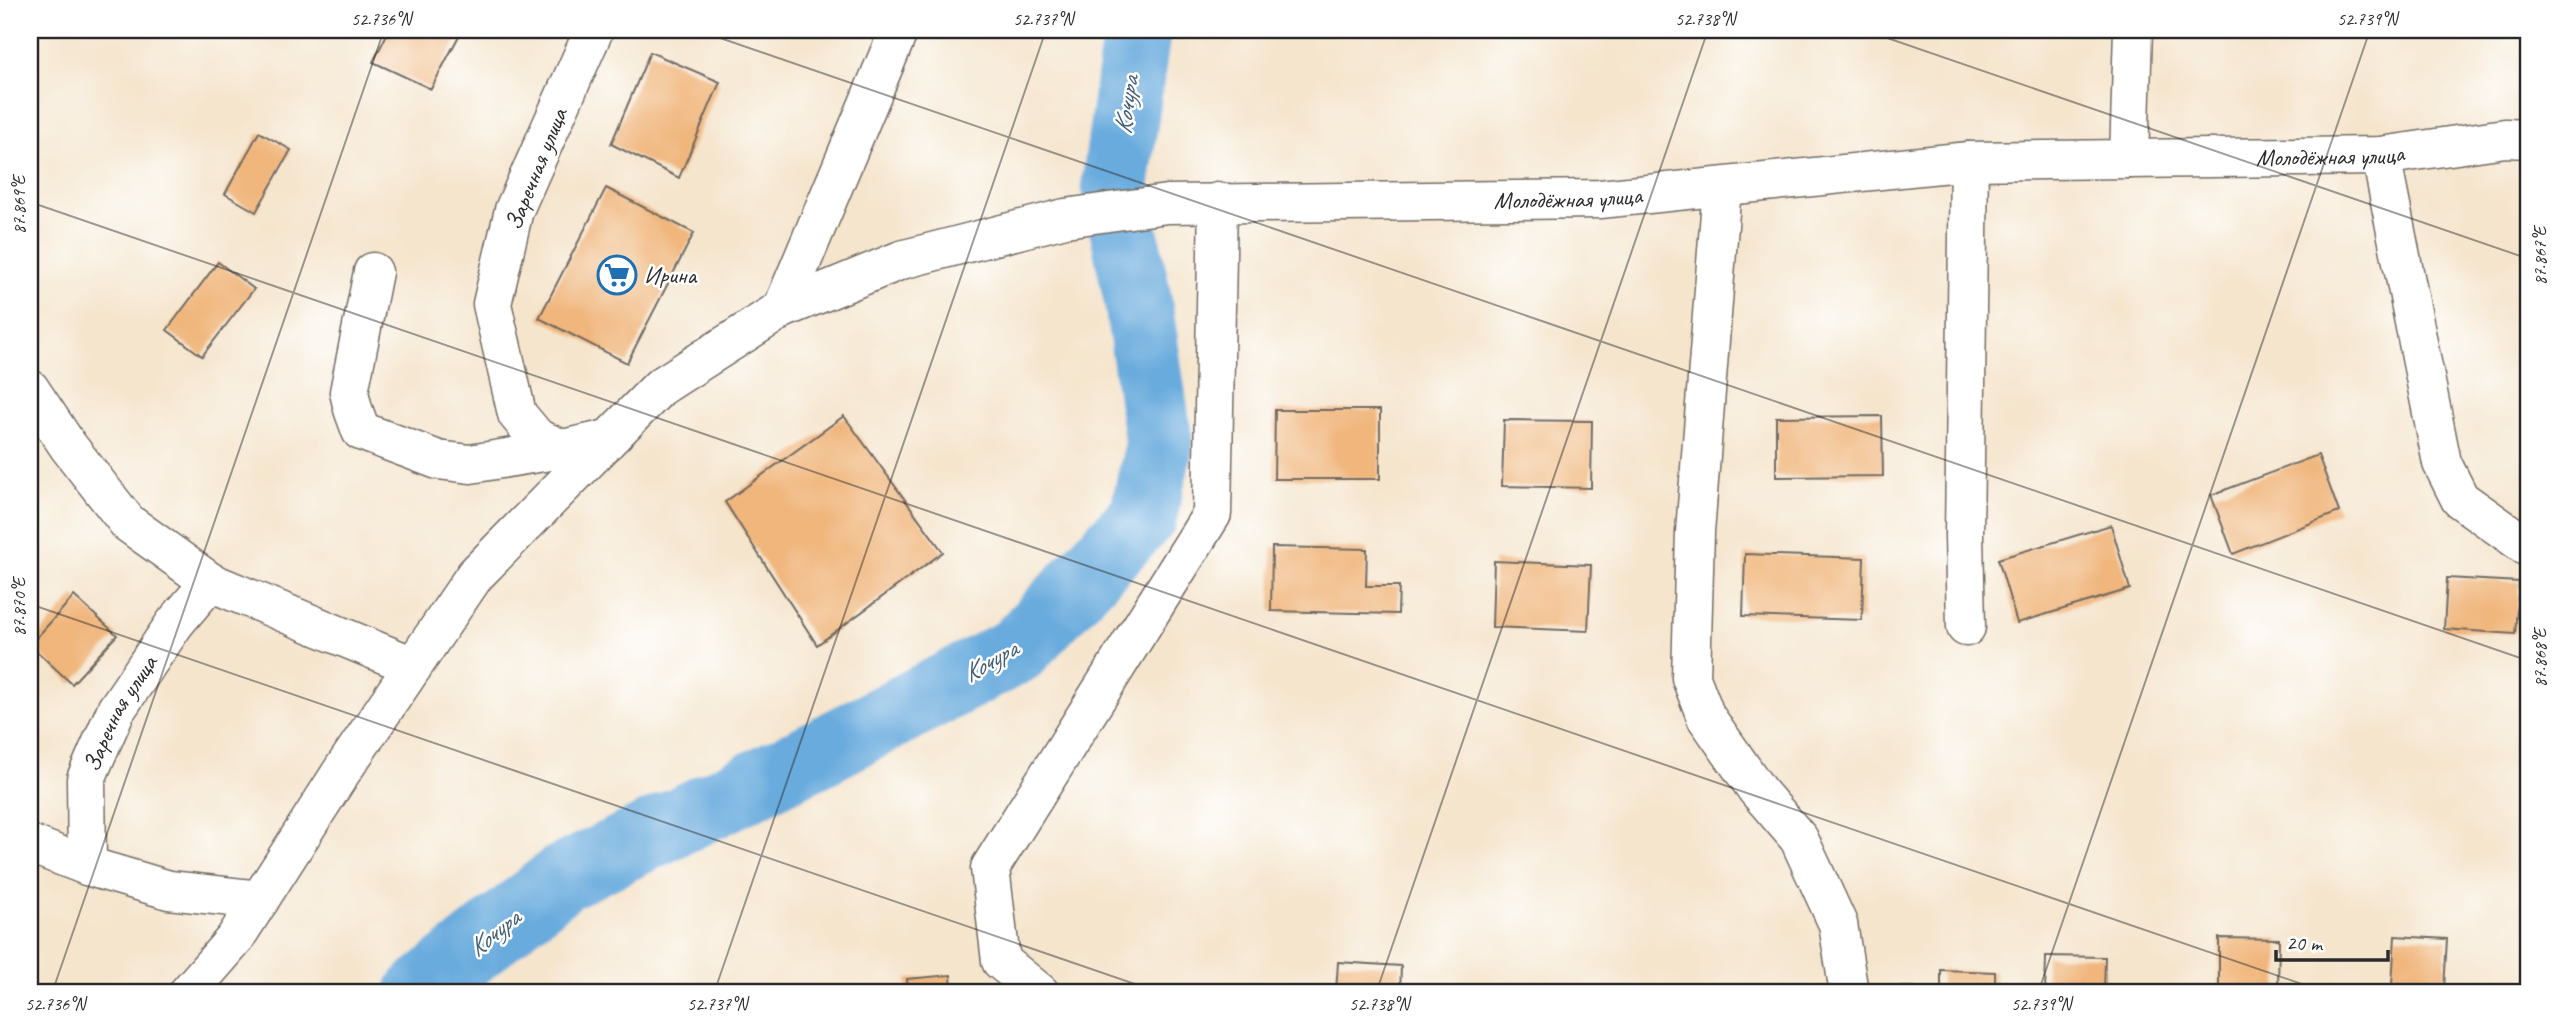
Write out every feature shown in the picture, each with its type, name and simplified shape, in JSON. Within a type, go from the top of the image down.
[{"type":"street","name":"Заречная улица","points":[[562,449],[537,438],[517,414],[492,304],[514,211],[594,30]]},
{"type":"street","points":[[782,309],[899,30]]},
{"type":"street","points":[[2129,159],[2133,30]]},
{"type":"street","name":"Молодёжная улица","points":[[188,993],[234,940],[342,771],[475,575],[660,387],[782,309],[901,260],[1065,219],[1167,204],[1600,199],[1969,161],[2381,156],[2505,138],[2529,139]]},
{"type":"street","points":[[2381,156],[2442,463],[2460,499],[2529,548]]},
{"type":"street","points":[[1966,627],[1964,535],[1969,161]]},
{"type":"street","points":[[1722,187],[1695,532],[1691,678],[1706,717],[1758,790],[1799,839],[1838,924],[1849,993]]},
{"type":"street","points":[[1040,993],[1001,961],[990,869],[1212,514],[1218,202]]},
{"type":"street","points":[[373,272],[349,392],[361,430],[438,460],[470,464],[608,439]]},
{"type":"street","points":[[30,388],[68,446],[128,523],[210,582],[413,666]]},
{"type":"street","name":"Заречная улица","points":[[87,866],[86,779],[116,710],[175,623],[210,582]]},
{"type":"street","points":[[30,844],[87,866],[169,890],[260,900]]},
{"type":"building","points":[[389,30],[462,30],[431,89],[373,62]]},
{"type":"building","points":[[650,52],[720,82],[679,178],[611,144]]},
{"type":"building","points":[[259,132],[291,150],[256,212],[225,194]]},
{"type":"building","name":"Ирина","points":[[606,188],[694,233],[627,363],[539,318]]},
{"type":"building","points":[[218,262],[254,289],[202,356],[167,330]]},
{"type":"building","points":[[1275,410],[1380,410],[1380,479],[1274,479]]},
{"type":"building","points":[[844,416],[943,552],[817,645],[725,502]]},
{"type":"building","points":[[1882,416],[1883,476],[1776,477],[1776,417]]},
{"type":"building","points":[[1504,420],[1592,421],[1591,488],[1502,486]]},
{"type":"building","points":[[2318,455],[2339,512],[2233,554],[2211,495]]},
{"type":"building","points":[[2111,525],[2130,589],[2017,623],[1998,559]]},
{"type":"building","points":[[1272,547],[1367,549],[1366,586],[1399,586],[1398,614],[1271,611]]},
{"type":"building","points":[[1745,554],[1864,558],[1862,620],[1743,616]]},
{"type":"building","points":[[1494,561],[1591,565],[1588,631],[1492,627]]},
{"type":"building","points":[[2447,578],[2519,582],[2515,634],[2444,629]]},
{"type":"building","points":[[74,596],[117,635],[72,684],[30,645]]},
{"type":"building","points":[[2395,936],[2447,939],[2444,989],[2392,985]]},
{"type":"building","points":[[2219,938],[2279,939],[2278,990],[2219,990]]},
{"type":"building","points":[[2046,956],[2105,957],[2104,993],[2045,993]]},
{"type":"building","points":[[1338,962],[1401,966],[1400,993],[1336,993]]},
{"type":"building","points":[[1941,970],[1995,972],[1995,993],[1941,993]]},
{"type":"building","points":[[951,975],[952,993],[908,993],[907,979]]},
{"type":"building","points":[[1913,987],[1913,993],[1867,993],[1867,988]]},
{"type":"waterway","name":"Кочура","points":[[419,993],[562,878],[813,756],[1017,650],[1143,516],[1159,445],[1138,301],[1115,187],[1137,30]]},
{"type":"place","name":"Ирина","points":[[617,275]]}]
